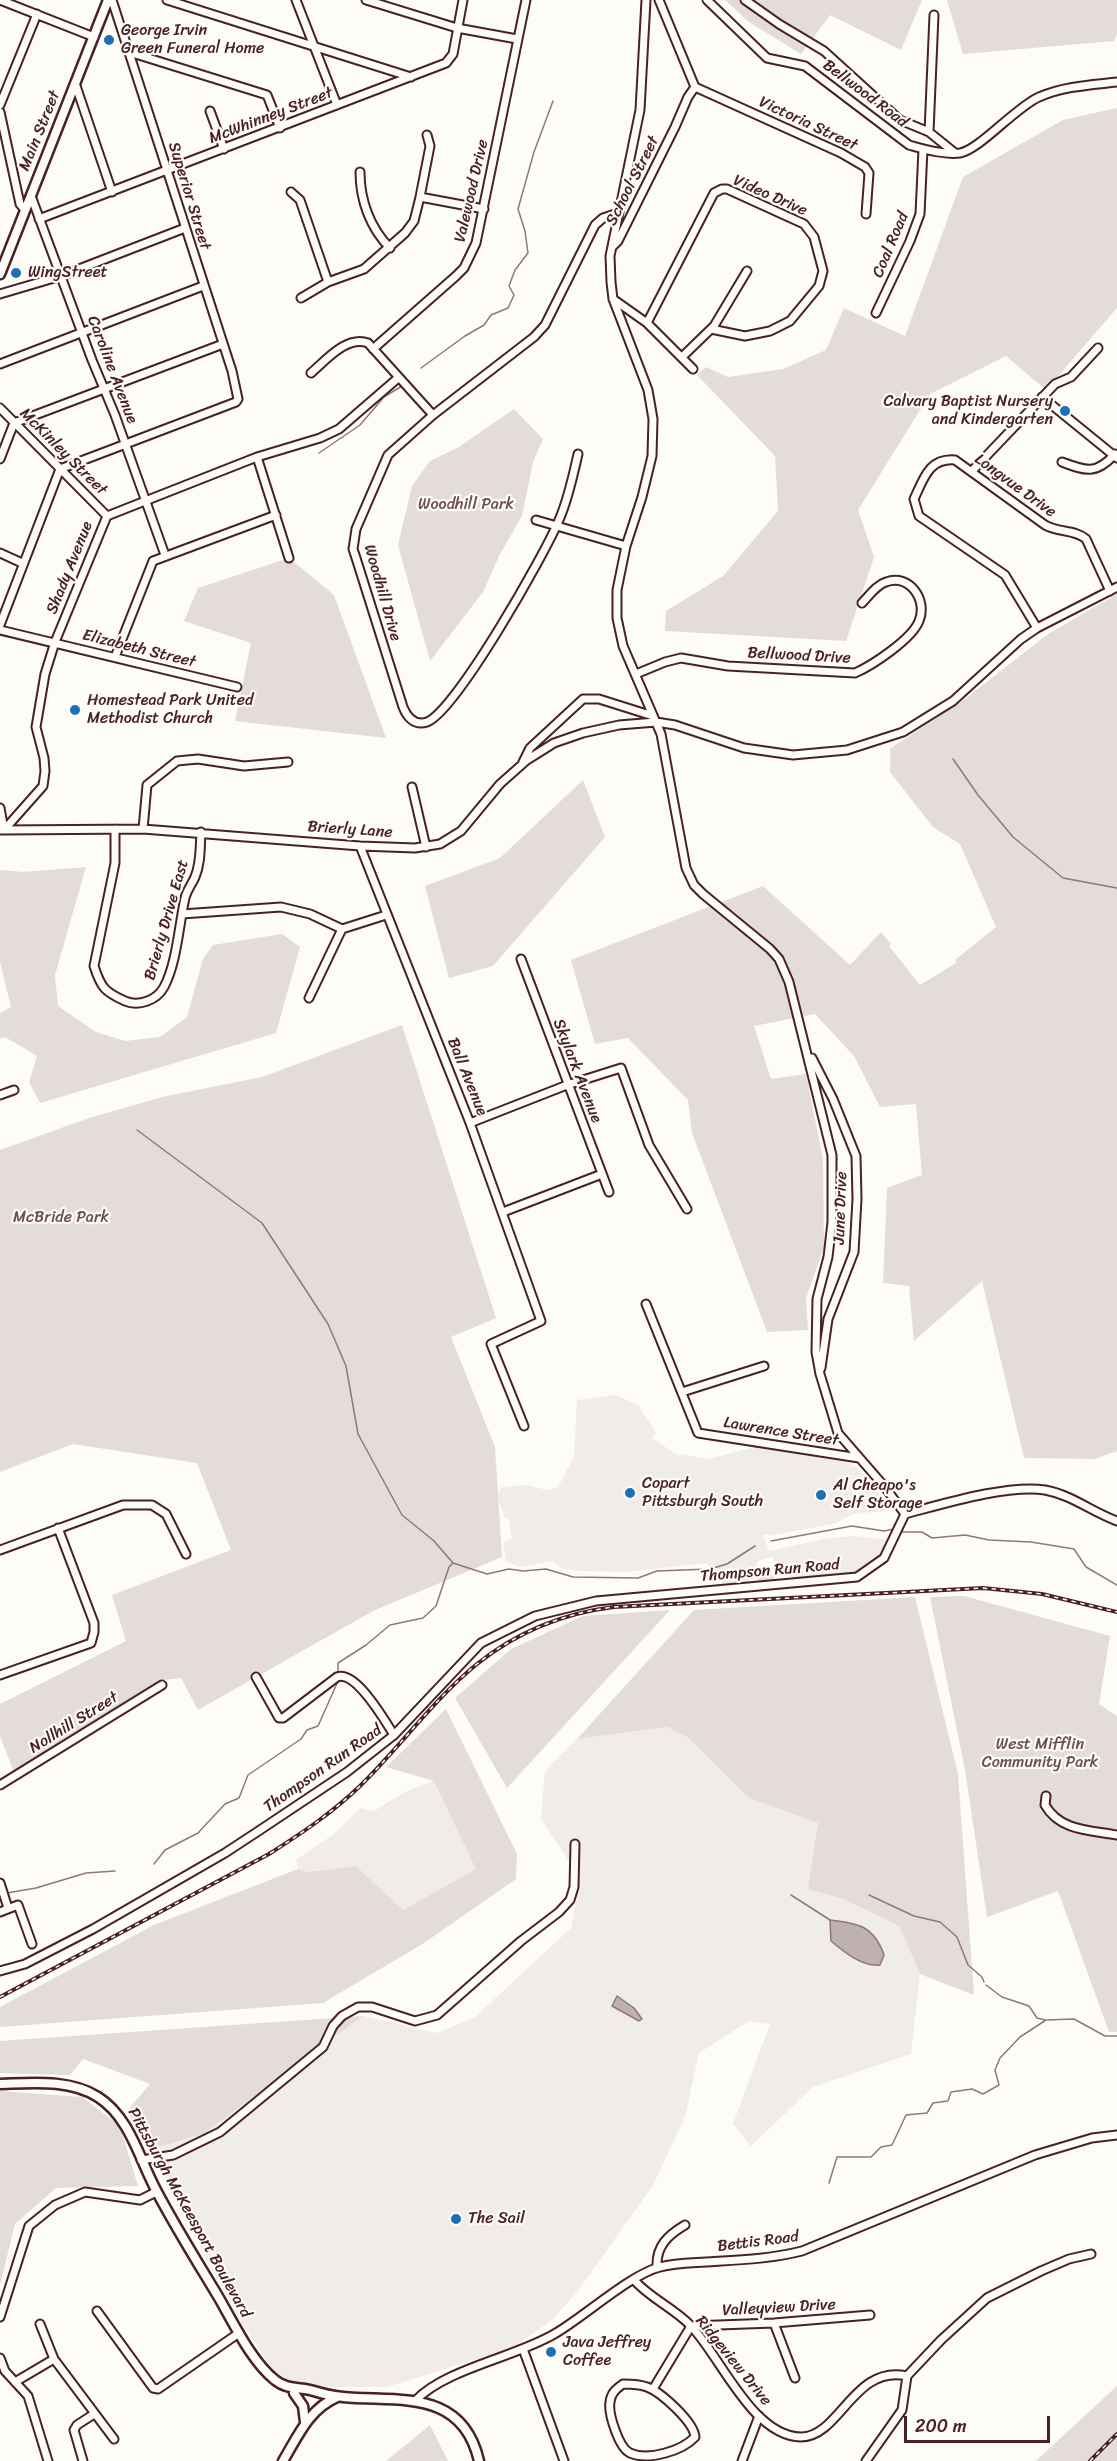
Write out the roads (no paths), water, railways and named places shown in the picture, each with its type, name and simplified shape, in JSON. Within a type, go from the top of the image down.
[{"type":"main road","name":"Main Street","points":[[0,274],[2,262],[110,0]]},
{"type":"main road","name":"Pittsburgh McKeesport Boulevard","points":[[0,2084],[77,2087],[98,2096],[117,2114],[156,2192],[239,2333],[274,2384],[294,2393],[318,2394]]},
{"type":"main road","name":"Pittsburgh McKeesport Boulevard","points":[[266,2372],[283,2385],[318,2394],[416,2400],[445,2412],[458,2422],[473,2444],[479,2461]]},
{"type":"main road","points":[[294,2393],[303,2406],[305,2423]]},
{"type":"main road","points":[[283,2461],[305,2423],[319,2407],[338,2397]]},
{"type":"street","points":[[0,0],[94,37]]},
{"type":"street","name":"Superior Street","points":[[110,0],[168,171],[223,344],[238,399],[236,402],[126,444]]},
{"type":"street","points":[[167,0],[313,44],[411,77]]},
{"type":"street","points":[[296,0],[337,105]]},
{"type":"street","points":[[366,0],[457,28],[517,39]]},
{"type":"street","points":[[457,28],[463,0]]},
{"type":"street","name":"Valewood Drive","points":[[373,349],[464,268],[476,243],[526,0]]},
{"type":"street","points":[[646,0],[640,110],[618,213],[610,265],[613,298],[648,390],[653,419],[649,470],[626,546],[617,590],[617,618],[623,645],[662,739],[686,868],[694,885],[703,894],[779,959],[789,982],[807,1048],[832,1155],[832,1222],[828,1257],[817,1299],[816,1352],[820,1374],[838,1433],[905,1514],[1005,1491],[1044,1490],[1075,1499],[1117,1521]]},
{"type":"street","points":[[659,0],[695,87]]},
{"type":"street","name":"Bellwood Road","points":[[708,0],[767,58],[806,66],[909,145],[955,153]]},
{"type":"street","points":[[746,0],[779,24],[824,51],[900,120],[929,132],[955,153],[962,153],[977,144],[1015,112],[1039,97],[1067,88],[1117,82]]},
{"type":"street","points":[[0,105],[37,14]]},
{"type":"street","points":[[929,132],[934,15]]},
{"type":"street","name":"McWhinney Street","points":[[39,219],[446,63],[453,54],[457,28]]},
{"type":"street","points":[[129,52],[267,95],[280,128]]},
{"type":"street","points":[[75,83],[112,192]]},
{"type":"street","name":"School Street","points":[[612,247],[618,241],[695,87]]},
{"type":"street","name":"Victoria Street","points":[[695,87],[841,153],[865,167],[868,173],[867,214]]},
{"type":"street","points":[[210,111],[224,149]]},
{"type":"street","points":[[0,112],[20,204],[25,210]]},
{"type":"street","points":[[301,298],[328,282],[364,269],[390,248],[414,221],[430,146],[427,135]]},
{"type":"street","name":"Coal Road","points":[[876,313],[910,241],[920,214],[923,149]]},
{"type":"street","points":[[360,172],[360,186],[373,228],[390,248]]},
{"type":"street","name":"Video Drive","points":[[648,323],[714,193],[727,189],[804,224],[814,237],[823,271],[819,286],[790,321],[770,331],[746,336],[711,329]]},
{"type":"street","points":[[291,192],[300,200],[328,282]]},
{"type":"street","name":"Caroline Avenue","points":[[31,196],[126,444],[165,555]]},
{"type":"street","points":[[420,197],[484,209]]},
{"type":"street","name":"Woodhill Drive","points":[[578,454],[557,526],[483,658],[431,719],[417,723],[407,717],[353,549],[354,537],[383,463],[388,455],[433,416],[534,337],[545,325],[596,225],[603,218],[618,213]]},
{"type":"street","points":[[0,294],[61,276],[185,228]]},
{"type":"street","points":[[682,357],[711,329],[747,271]]},
{"type":"street","points":[[0,364],[203,286]]},
{"type":"street","points":[[613,298],[648,323],[693,369]]},
{"type":"street","points":[[311,373],[354,341],[368,343],[433,416]]},
{"type":"street","points":[[0,459],[14,423],[223,344]]},
{"type":"street","points":[[972,471],[1055,384],[1071,377],[1098,348]]},
{"type":"street","name":"Shady Avenue","points":[[2,830],[43,786],[44,758],[36,727],[45,674],[55,642],[106,516],[257,457],[320,438],[339,429],[398,378]]},
{"type":"street","points":[[1042,397],[1116,455],[1103,467],[1092,470],[1083,470],[1062,462]]},
{"type":"street","name":"McKinley Street","points":[[0,408],[106,516]]},
{"type":"street","points":[[0,625],[22,563],[60,470],[126,444]]},
{"type":"street","points":[[257,457],[290,558]]},
{"type":"street","name":"Longvue Drive","points":[[1037,628],[1005,575],[919,516],[914,499],[936,462],[943,459],[955,460],[1053,530],[1080,534],[1086,539],[1110,591]]},
{"type":"street","points":[[115,657],[153,561],[276,515]]},
{"type":"street","points":[[536,520],[626,546]]},
{"type":"street","points":[[0,553],[22,563]]},
{"type":"street","name":"Bellwood Drive","points":[[636,674],[681,658],[728,666],[855,674],[868,668],[900,642],[916,627],[922,614],[917,593],[913,587],[899,580],[886,581],[879,585],[862,603]]},
{"type":"street","points":[[522,764],[530,748],[583,699],[599,699],[756,751],[794,755],[847,750],[903,732],[921,723],[953,701],[1021,639],[1037,628],[1117,586]]},
{"type":"street","name":"Elizabeth Street","points":[[0,630],[237,687]]},
{"type":"street","name":"Brierly Lane","points":[[2,830],[143,829],[360,846],[426,847],[451,840],[500,784],[522,764],[554,743],[583,733],[654,719]]},
{"type":"street","points":[[143,829],[147,785],[177,761],[198,759],[244,766],[288,762]]},
{"type":"street","points":[[412,787],[426,847]]},
{"type":"street","points":[[0,808],[2,830]]},
{"type":"street","name":"Brierly Drive East","points":[[115,829],[115,863],[94,966],[99,981],[107,993],[133,1005],[153,999],[164,988],[186,894],[195,877],[199,861],[201,832]]},
{"type":"street","name":"Ball Avenue","points":[[360,846],[504,1212],[541,1321],[491,1344],[524,1426]]},
{"type":"street","points":[[182,914],[281,907],[310,914],[342,928],[386,915]]},
{"type":"street","points":[[309,998],[342,928]]},
{"type":"street","name":"Skylark Avenue","points":[[521,959],[609,1192]]},
{"type":"street","name":"June Drive","points":[[807,1048],[833,1099],[856,1156],[857,1199],[854,1252],[828,1319],[820,1374]]},
{"type":"street","points":[[470,1123],[567,1085],[621,1068],[649,1145],[687,1209]]},
{"type":"street","points":[[0,1095],[14,1090]]},
{"type":"street","points":[[504,1212],[602,1174]]},
{"type":"street","points":[[646,1304],[682,1392],[764,1366]]},
{"type":"street","name":"Lawrence Street","points":[[682,1392],[698,1433],[859,1458]]},
{"type":"street","points":[[0,1550],[123,1505],[152,1505],[166,1514],[186,1554]]},
{"type":"street","name":"Thompson Run Road","points":[[0,1971],[25,1964],[93,1929],[225,1853],[347,1772],[394,1735],[481,1643],[535,1616],[596,1601],[857,1577],[884,1557],[905,1514]]},
{"type":"street","points":[[0,1675],[91,1642],[94,1623],[58,1528]]},
{"type":"street","points":[[256,1677],[279,1718],[283,1718],[340,1676],[349,1677],[374,1703],[394,1735]]},
{"type":"street","name":"Nollhill Street","points":[[0,1785],[162,1686]]},
{"type":"street","points":[[1046,1796],[1045,1804],[1057,1821],[1066,1825],[1117,1835]]},
{"type":"street","points":[[141,2160],[173,2155],[220,2132],[323,2047],[333,2026],[342,2016],[358,2007],[372,2007],[415,2021],[437,2015],[520,1941],[559,1912],[570,1900],[574,1887],[575,1844]]},
{"type":"street","points":[[0,1883],[8,1908]]},
{"type":"street","points":[[0,1912],[18,1905],[32,1944]]},
{"type":"street","name":"Bettis Road","points":[[416,2400],[424,2392],[464,2372],[557,2333],[634,2280],[657,2268],[676,2264],[765,2258],[802,2251],[1035,2155],[1092,2138],[1117,2135]]},
{"type":"street","points":[[0,2317],[29,2226],[55,2205],[86,2192],[140,2200],[156,2192]]},
{"type":"street","points":[[657,2268],[659,2249],[672,2233],[685,2225]]},
{"type":"street","points":[[867,2461],[902,2410],[907,2376],[987,2298],[1050,2267],[1069,2259],[1091,2254]]},
{"type":"street","name":"Ridgeview Drive","points":[[634,2280],[644,2292],[691,2325],[759,2416],[778,2431],[801,2437],[814,2434],[824,2428],[855,2394],[879,2378],[898,2374],[907,2376]]},
{"type":"street","points":[[97,2310],[153,2388],[158,2389],[239,2333]]},
{"type":"street","name":"Valleyview Drive","points":[[691,2325],[774,2323],[870,2315]]},
{"type":"street","points":[[774,2323],[795,2378]]},
{"type":"street","points":[[40,2324],[54,2360],[114,2439]]},
{"type":"street","points":[[653,2390],[691,2325]]},
{"type":"street","points":[[523,2349],[564,2461]]},
{"type":"street","points":[[0,2358],[5,2371],[28,2396],[46,2460]]},
{"type":"street","points":[[15,2382],[54,2360]]},
{"type":"street","points":[[623,2384],[639,2384],[653,2390],[689,2422],[695,2429],[695,2437],[689,2444],[672,2451],[640,2456],[628,2453],[622,2446],[610,2415],[613,2391],[623,2384]]},
{"type":"street","points":[[83,2461],[74,2430],[77,2425],[94,2414]]},
{"type":"street","points":[[742,2461],[759,2416]]},
{"type":"waterway","points":[[421,368],[484,325],[491,315],[508,308],[514,295],[509,286],[515,270],[528,253],[525,231],[518,209],[534,152],[553,101]]},
{"type":"waterway","points":[[319,453],[360,425],[384,397],[402,386]]},
{"type":"waterway","points":[[953,759],[978,795],[1013,837],[1063,878],[1117,888]]},
{"type":"waterway","points":[[137,1130],[262,1223],[328,1324],[346,1366],[358,1434],[402,1515],[434,1541],[453,1563]]},
{"type":"waterway","points":[[771,1541],[852,1526],[884,1531],[894,1529]]},
{"type":"waterway","points":[[902,1532],[922,1532],[932,1538],[965,1535],[989,1540],[1031,1542],[1074,1549],[1086,1567],[1117,1585]]},
{"type":"waterway","points":[[338,1674],[338,1663],[366,1645],[390,1625],[423,1618],[436,1606],[449,1567],[453,1563],[487,1574],[509,1569],[523,1571],[546,1569],[573,1577],[638,1578],[657,1571],[710,1569],[727,1564],[755,1546]]},
{"type":"waterway","points":[[154,1864],[165,1850],[198,1833],[225,1804],[239,1798],[248,1775],[301,1739],[307,1730],[318,1726],[339,1679]]},
{"type":"waterway","points":[[7,1893],[36,1888],[86,1873],[115,1871]]},
{"type":"waterway","points":[[791,1895],[830,1920]]},
{"type":"waterway","points":[[869,1895],[914,1916],[940,1922],[957,1937],[968,1965],[982,1977],[984,1982]]},
{"type":"waterway","points":[[986,1985],[1002,1997],[1029,2006],[1037,2018],[1045,2020]]},
{"type":"waterway","points":[[829,2183],[837,2157],[871,2157],[881,2147],[892,2145],[906,2115],[927,2113],[933,2103],[948,2101],[951,2092],[972,2089],[983,2094],[999,2085],[995,2070],[1000,2058],[1020,2037],[1046,2020],[1074,2019],[1105,2036],[1117,2036]]},
{"type":"railway","points":[[0,1997],[269,1854],[293,1838],[328,1814],[360,1786],[446,1692],[477,1664],[508,1642],[559,1619],[614,1607],[983,1588],[1042,1594],[1117,1612]]},
{"type":"railway","points":[[1090,2461],[1117,2434]]},
{"type":"place","name":"George Irvin Green Funeral Home","points":[[109,40]]},
{"type":"place","name":"WingStreet","points":[[16,273]]},
{"type":"place","name":"Calvary Baptist Nursery and Kindergarten","points":[[1065,411]]},
{"type":"place","name":"Homestead Park United Methodist Church","points":[[75,710]]},
{"type":"place","name":"Copart Pittsburgh South","points":[[630,1493]]},
{"type":"place","name":"Al Cheapo's Self Storage","points":[[821,1495]]},
{"type":"place","name":"The Sail","points":[[456,2219]]},
{"type":"place","name":"Java Jeffrey Coffee","points":[[551,2352]]},
{"type":"park label","name":"Woodhill Park","points":[[466,505]]},
{"type":"park label","name":"McBride Park","points":[[61,1218]]},
{"type":"park label","name":"West Mifflin Community Park","points":[[1040,1754]]}]
